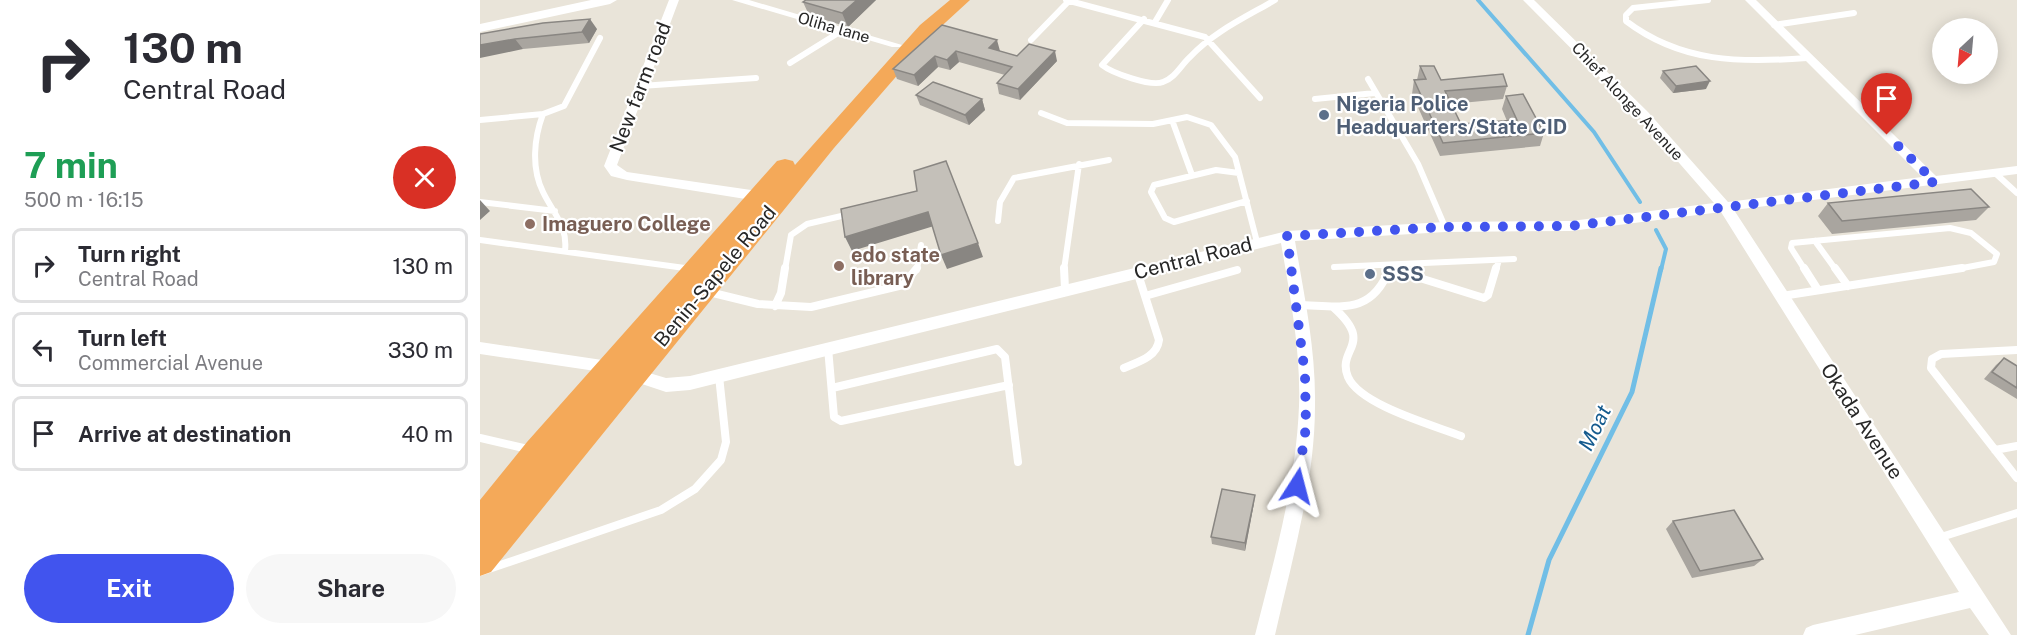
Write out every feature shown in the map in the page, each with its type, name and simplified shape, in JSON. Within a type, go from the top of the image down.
[{"type":"highway","name":"Benin-Sapele Road","points":[[480,561],[633,374],[758,196],[896,45],[941,0]]},
{"type":"highway","name":"Benin-Sapele Road","points":[[480,523],[537,451],[609,367],[698,280],[927,29],[961,0]]},
{"type":"street","points":[[480,28],[579,4],[610,0]]},
{"type":"street","name":"New farm road","points":[[674,0],[610,166],[616,173],[758,196]]},
{"type":"street","name":"Oliha lane","points":[[737,0],[896,45]]},
{"type":"street","name":"Chief Alonge Avenue","points":[[1528,0],[1644,115],[1724,206]]},
{"type":"street","points":[[1750,0],[1935,182]]},
{"type":"street","name":"Central Road","points":[[480,348],[609,367],[666,385],[690,383],[1287,236],[1445,227],[1571,226],[2017,170]]},
{"type":"street","name":"Okada Avenue","points":[[1724,206],[1938,538],[1974,598],[2001,635]]},
{"type":"street","points":[[1266,635],[1294,506],[1306,427],[1305,375],[1298,305],[1287,236]]},
{"type":"street","points":[[1813,635],[1974,598]]},
{"type":"lane","points":[[1031,40],[1068,0],[1155,22],[1197,33],[1210,40],[1260,98]]},
{"type":"lane","points":[[1155,22],[1168,0]]},
{"type":"lane","points":[[1144,20],[1102,65],[1103,68],[1156,84],[1164,83],[1171,80],[1190,56],[1210,40],[1275,0]]},
{"type":"lane","points":[[1708,0],[1633,8],[1626,15],[1626,21],[1635,30],[1655,39],[1708,56],[1760,62],[1807,58]]},
{"type":"lane","points":[[1774,25],[1854,14]]},
{"type":"lane","points":[[790,63],[843,30]]},
{"type":"lane","points":[[480,120],[557,111],[571,98],[600,38]]},
{"type":"lane","points":[[640,86],[756,78]]},
{"type":"lane","points":[[1368,79],[1419,164],[1445,227]]},
{"type":"lane","points":[[1316,99],[1375,93]]},
{"type":"lane","points":[[1041,113],[1067,123],[1153,124],[1195,118],[1211,125],[1235,157],[1257,242]]},
{"type":"lane","points":[[543,114],[538,126],[536,172],[540,185],[568,238],[565,251]]},
{"type":"lane","points":[[1172,120],[1192,175]]},
{"type":"lane","points":[[998,221],[1000,202],[1014,178],[1109,160]]},
{"type":"lane","points":[[1065,290],[1064,260],[1079,164]]},
{"type":"lane","points":[[1239,173],[1222,169],[1166,180],[1152,187],[1151,192],[1167,220],[1180,222],[1246,201]]},
{"type":"lane","points":[[1995,173],[2017,193]]},
{"type":"lane","points":[[480,202],[555,211]]},
{"type":"lane","points":[[775,306],[781,292],[791,235],[807,224],[864,212]]},
{"type":"lane","points":[[1782,296],[1984,266],[1994,262],[1997,254],[1978,234],[1965,229],[1950,228],[1792,243],[1791,248],[1818,290]]},
{"type":"lane","points":[[480,240],[565,251],[698,280],[775,306],[811,307],[903,285],[917,270],[921,245]]},
{"type":"lane","points":[[1815,241],[1848,286]]},
{"type":"lane","points":[[1334,267],[1391,267],[1514,259]]},
{"type":"lane","points":[[1391,267],[1484,298],[1488,295],[1499,260]]},
{"type":"lane","points":[[1298,305],[1361,306],[1371,301],[1382,290],[1391,267]]},
{"type":"lane","points":[[1145,296],[1238,270]]},
{"type":"lane","points":[[1124,368],[1146,359],[1158,347],[1159,340],[1137,272]]},
{"type":"lane","points":[[1333,307],[1345,317],[1355,331],[1356,339],[1345,369],[1350,383],[1358,392],[1369,399],[1461,436]]},
{"type":"lane","points":[[828,348],[834,417],[841,421],[1009,385]]},
{"type":"lane","points":[[832,388],[994,349],[1000,350],[1005,357],[1018,462]]},
{"type":"lane","points":[[2017,350],[1941,354],[1932,359],[1931,368],[2017,478]]},
{"type":"lane","points":[[480,572],[661,510],[694,489],[721,460],[726,442],[719,376]]},
{"type":"lane","points":[[480,438],[537,451]]},
{"type":"lane","points":[[1995,450],[2017,446]]},
{"type":"lane","points":[[1938,538],[2017,513]]},
{"type":"building","points":[[806,0],[857,0],[842,13],[803,2]]},
{"type":"building","points":[[590,19],[582,32],[480,45],[480,34],[543,23]]},
{"type":"building","points":[[942,25],[997,40],[989,48],[1017,56],[1029,44],[1055,51],[1018,89],[997,83],[1012,67],[956,51],[947,60],[935,56],[914,75],[893,69]]},
{"type":"building","points":[[1420,66],[1434,66],[1441,80],[1503,74],[1507,86],[1445,91],[1461,124],[1517,120],[1506,96],[1523,94],[1544,133],[1443,143],[1414,80],[1426,79]]},
{"type":"building","points":[[1696,66],[1710,81],[1676,86],[1663,71]]},
{"type":"building","points":[[933,82],[982,99],[965,115],[916,95]]},
{"type":"building","points":[[946,161],[978,243],[941,255],[928,212],[845,237],[841,209],[917,191],[914,171]]},
{"type":"building","points":[[1971,189],[1989,207],[1842,221],[1828,203]]},
{"type":"building","points":[[2004,358],[2017,366],[2017,388],[1992,372]]},
{"type":"building","points":[[1222,489],[1255,495],[1245,543],[1211,537]]},
{"type":"building","points":[[1734,510],[1763,559],[1700,571],[1673,521]]},
{"type":"waterway","name":"Moat","points":[[1478,0],[1594,132],[1640,202]]},
{"type":"waterway","name":"Moat","points":[[1656,230],[1666,249],[1661,270]]},
{"type":"waterway","name":"Moat","points":[[1528,635],[1549,560],[1632,392],[1661,268]]},
{"type":"place","name":"Nigeria Police Headquarters/State CID","points":[[1324,115]]},
{"type":"place","name":"Imaguero College","points":[[530,224]]},
{"type":"place","name":"edo state library","points":[[839,266]]},
{"type":"place","name":"SSS","points":[[1370,274]]},
{"type":"route","points":[[1297,486],[1306,427],[1305,375],[1298,305],[1287,236],[1445,227],[1571,226],[1935,182],[1887,135]]}]
